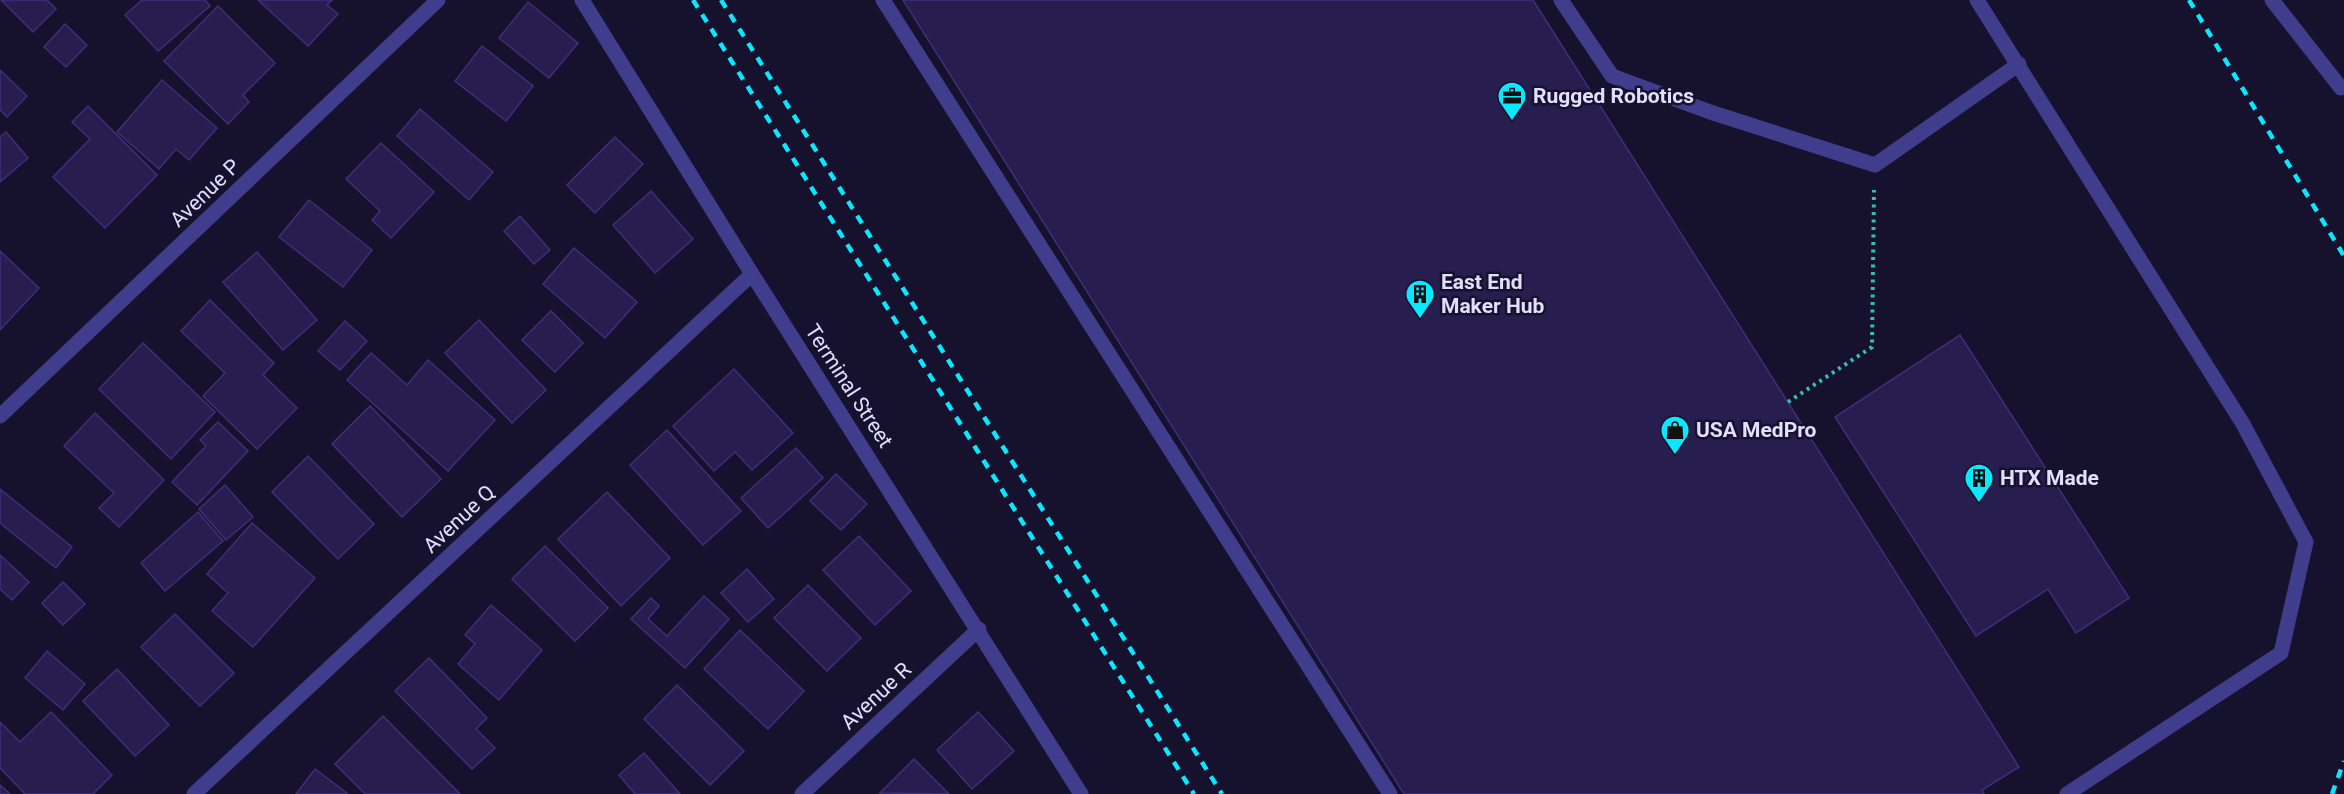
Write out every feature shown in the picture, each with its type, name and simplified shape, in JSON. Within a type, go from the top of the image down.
[{"type":"street","name":"Avenue P","points":[[0,416],[438,0]]},
{"type":"street","name":"Terminal Street","points":[[582,0],[752,274],[979,629],[1081,794]]},
{"type":"street","points":[[883,0],[1390,794]]},
{"type":"street","points":[[1561,0],[1612,76],[1710,112],[1875,165],[2019,64]]},
{"type":"street","points":[[1977,0],[2243,424],[2306,542],[2282,653],[2067,794]]},
{"type":"street","points":[[2272,0],[2342,88],[2344,87]]},
{"type":"street","name":"Avenue Q","points":[[194,794],[752,274]]},
{"type":"street","name":"Avenue R","points":[[801,794],[979,629]]},
{"type":"path","points":[[1788,402],[1872,346],[1875,165]]},
{"type":"building","points":[[1,0],[47,0],[56,9],[33,32]]},
{"type":"building","points":[[142,0],[205,0],[210,6],[158,51],[125,15]]},
{"type":"building","points":[[258,0],[332,0],[327,5],[338,14],[308,46]]},
{"type":"building","name":"East End Maker Hub","points":[[903,0],[1533,0],[2019,767],[1982,790],[1984,794],[1404,794]]},
{"type":"building","points":[[528,2],[578,43],[549,78],[499,38]]},
{"type":"building","points":[[218,6],[275,63],[243,95],[249,102],[228,124],[164,61]]},
{"type":"building","points":[[65,24],[87,45],[66,67],[44,47]]},
{"type":"building","points":[[482,46],[533,86],[506,121],[455,81]]},
{"type":"building","points":[[0,70],[27,96],[7,117],[0,110]]},
{"type":"building","points":[[162,80],[217,128],[189,160],[176,149],[159,169],[117,132]]},
{"type":"building","points":[[88,106],[157,175],[105,228],[53,177],[90,139],[72,122]]},
{"type":"building","points":[[420,109],[493,172],[469,200],[397,136]]},
{"type":"building","points":[[6,132],[28,158],[0,182],[0,137]]},
{"type":"building","points":[[615,137],[643,164],[595,213],[567,185]]},
{"type":"building","points":[[381,143],[434,192],[391,238],[372,220],[380,211],[346,179]]},
{"type":"building","points":[[651,191],[693,239],[655,273],[613,225]]},
{"type":"building","points":[[309,200],[372,250],[343,287],[279,237]]},
{"type":"building","points":[[520,216],[550,250],[534,264],[504,231]]},
{"type":"building","points":[[574,248],[637,302],[605,338],[543,284]]},
{"type":"building","points":[[0,251],[39,288],[0,330]]},
{"type":"building","points":[[257,252],[317,320],[283,350],[223,282]]},
{"type":"building","points":[[210,300],[274,363],[263,375],[297,408],[257,449],[203,396],[225,373],[181,331]]},
{"type":"building","points":[[551,311],[583,343],[555,372],[522,340]]},
{"type":"building","points":[[479,320],[546,390],[512,423],[445,353]]},
{"type":"building","points":[[345,321],[367,341],[340,370],[318,351]]},
{"type":"building","name":"HTX Made","points":[[1960,335],[2129,598],[2076,633],[2048,589],[1976,636],[1835,417]]},
{"type":"building","points":[[143,343],[215,412],[171,459],[99,389]]},
{"type":"building","points":[[371,353],[407,385],[428,360],[495,420],[448,471],[347,380]]},
{"type":"building","points":[[734,369],[793,433],[752,470],[735,452],[714,471],[673,426]]},
{"type":"building","points":[[370,406],[441,479],[402,517],[332,444]]},
{"type":"building","points":[[95,413],[164,480],[119,527],[99,508],[114,493],[64,446]]},
{"type":"building","points":[[218,422],[248,451],[197,505],[172,482],[206,446],[200,440]]},
{"type":"building","points":[[667,430],[741,511],[703,545],[630,465]]},
{"type":"building","points":[[796,448],[823,478],[768,528],[741,498]]},
{"type":"building","points":[[308,456],[374,524],[338,559],[272,492]]},
{"type":"building","points":[[836,474],[867,504],[841,530],[810,501]]},
{"type":"building","points":[[225,485],[253,517],[226,540],[199,509]]},
{"type":"building","points":[[0,489],[72,547],[56,568],[0,523]]},
{"type":"building","points":[[607,492],[670,558],[621,606],[558,539]]},
{"type":"building","points":[[198,512],[223,541],[165,591],[141,563]]},
{"type":"building","points":[[252,523],[315,578],[253,647],[212,611],[228,593],[207,574]]},
{"type":"building","points":[[859,536],[911,591],[875,625],[823,570]]},
{"type":"building","points":[[545,546],[608,608],[575,641],[512,579]]},
{"type":"building","points":[[0,555],[29,582],[12,600],[0,589]]},
{"type":"building","points":[[747,569],[774,599],[748,622],[721,593]]},
{"type":"building","points":[[63,582],[85,604],[63,625],[42,603]]},
{"type":"building","points":[[808,585],[861,638],[827,671],[774,618]]},
{"type":"building","points":[[704,596],[729,619],[685,668],[631,619],[651,598],[659,606],[648,619],[667,636]]},
{"type":"building","points":[[491,605],[542,650],[499,700],[458,664],[475,644],[465,635]]},
{"type":"building","points":[[175,614],[234,673],[200,706],[141,647]]},
{"type":"building","points":[[740,630],[804,691],[768,729],[704,669]]},
{"type":"building","points":[[47,651],[85,684],[63,710],[25,678]]},
{"type":"building","points":[[429,658],[487,718],[476,729],[495,748],[472,769],[395,691]]},
{"type":"building","points":[[117,669],[169,725],[135,756],[83,701]]},
{"type":"building","points":[[677,685],[744,751],[710,785],[644,719]]},
{"type":"building","points":[[51,712],[112,775],[93,794],[25,794],[0,768],[0,722],[20,742]]},
{"type":"building","points":[[978,712],[1014,751],[972,789],[937,750]]},
{"type":"building","points":[[383,716],[460,794],[365,794],[335,764]]},
{"type":"building","points":[[644,753],[680,794],[635,794],[619,775]]},
{"type":"building","points":[[914,759],[949,794],[880,793]]},
{"type":"building","points":[[315,769],[348,794],[296,794]]},
{"type":"building","points":[[0,785],[10,794],[0,794]]},
{"type":"railway","points":[[693,0],[1194,794]]},
{"type":"railway","points":[[721,0],[1222,794]]},
{"type":"railway","points":[[2189,0],[2344,256]]},
{"type":"railway","points":[[2332,794],[2344,761]]},
{"type":"place","name":"Rugged Robotics","points":[[1512,122]]},
{"type":"place","name":"East End Maker Hub","points":[[1420,320]]},
{"type":"place","name":"USA MedPro","points":[[1675,456]]},
{"type":"place","name":"HTX Made","points":[[1979,504]]}]
